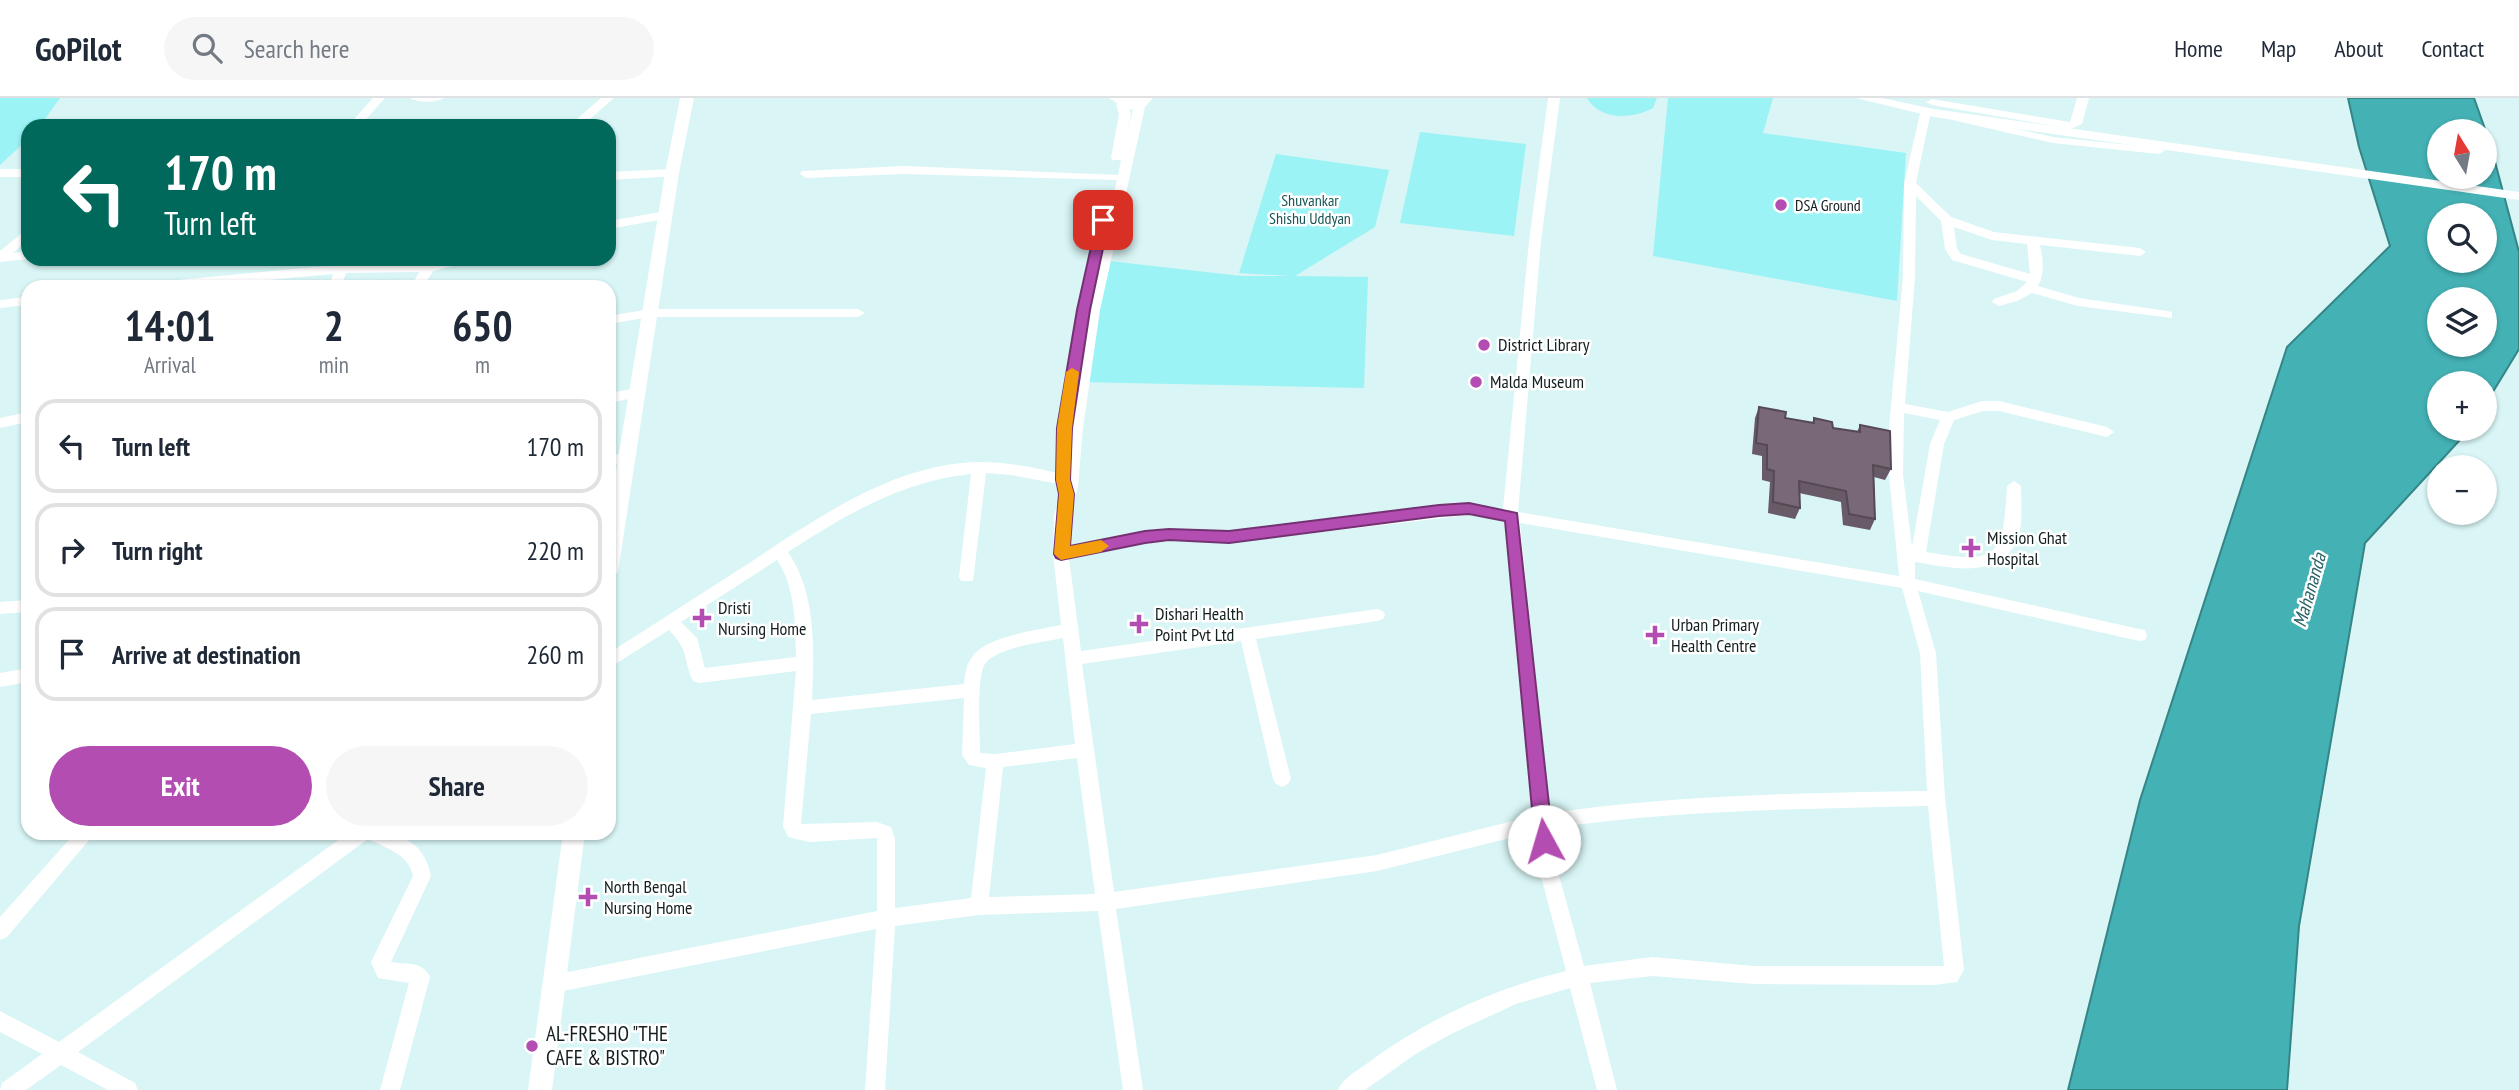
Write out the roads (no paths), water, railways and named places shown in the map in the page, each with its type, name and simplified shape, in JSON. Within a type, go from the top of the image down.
[{"type":"highway","points":[[1120,101],[1142,101]]},
{"type":"main road","points":[[616,530],[672,173],[687,98]]},
{"type":"main road","points":[[1863,98],[1933,107],[2009,122],[2519,196]]},
{"type":"main road","points":[[540,1090],[573,840]]},
{"type":"street","points":[[360,119],[379,98]]},
{"type":"street","points":[[416,98],[438,98]]},
{"type":"street","points":[[583,119],[608,98]]},
{"type":"street","points":[[1554,98],[1534,243],[1510,503],[1542,822],[1554,902],[1607,1090]]},
{"type":"street","points":[[1933,107],[2071,126],[2076,124],[2083,98]]},
{"type":"street","points":[[1120,101],[1125,114],[1072,374],[1065,428],[1061,554],[1084,750],[1133,1090]]},
{"type":"street","points":[[616,657],[779,551],[888,488],[939,472],[979,467],[1021,471],[1070,487],[1093,310],[1142,101]]},
{"type":"street","points":[[1933,107],[2020,134],[2159,151]]},
{"type":"street","points":[[1348,1090],[1400,1051],[1450,1025],[1514,997],[1577,978],[1645,966],[1728,974],[1950,975],[1954,970],[1936,798],[1928,653],[1908,583],[1910,558],[1896,475],[1897,407],[1909,277],[1910,184],[1933,107]]},
{"type":"street","points":[[806,174],[904,170],[1113,177]]},
{"type":"street","points":[[0,173],[21,173]]},
{"type":"street","points":[[616,176],[672,173]]},
{"type":"street","points":[[1910,184],[1947,220],[1992,236],[2140,252]]},
{"type":"street","points":[[616,224],[666,215]]},
{"type":"street","points":[[1947,220],[1952,254],[1956,257],[2078,302],[2167,315]]},
{"type":"street","points":[[1,258],[21,239]]},
{"type":"street","points":[[1998,302],[2014,298],[2033,284],[2037,260],[2033,242]]},
{"type":"street","points":[[1,258],[21,257]]},
{"type":"street","points":[[251,280],[331,266]]},
{"type":"street","points":[[386,266],[436,266]]},
{"type":"street","points":[[421,280],[428,268]]},
{"type":"street","points":[[0,304],[21,302]]},
{"type":"street","points":[[616,319],[650,313],[858,313]]},
{"type":"street","points":[[616,397],[638,393]]},
{"type":"street","points":[[1897,407],[1948,416],[1982,406],[1999,406],[2107,432]]},
{"type":"street","points":[[1910,558],[1922,548],[1937,444],[1948,416]]},
{"type":"street","points":[[1,424],[21,419]]},
{"type":"street","points":[[616,460],[628,459]]},
{"type":"street","points":[[967,577],[979,467]]},
{"type":"street","points":[[1910,558],[1961,563],[1995,559],[2006,549],[2012,534],[2014,486]]},
{"type":"street","points":[[1061,554],[1169,534],[1229,537],[1439,510],[1469,509],[1908,583],[2139,635]]},
{"type":"street","points":[[779,551],[793,572],[801,604],[802,708],[794,831],[809,834],[877,830],[885,833],[887,918],[875,1090]]},
{"type":"street","points":[[0,608],[21,606]]},
{"type":"street","points":[[1073,659],[1377,615]]},
{"type":"street","points":[[671,622],[691,643],[699,676],[803,663]]},
{"type":"street","points":[[1070,630],[998,648],[982,655],[975,665],[972,690],[971,755],[975,760],[995,761],[1084,750]]},
{"type":"street","points":[[1247,634],[1282,779]]},
{"type":"street","points":[[0,680],[21,676]]},
{"type":"street","points":[[802,708],[972,690]]},
{"type":"street","points":[[979,906],[995,761]]},
{"type":"street","points":[[553,984],[887,918],[979,906],[1105,902],[1377,863],[1542,822],[1624,810],[1721,803],[1936,798]]},
{"type":"street","points":[[0,931],[80,840]]},
{"type":"street","points":[[9,1090],[352,840]]},
{"type":"street","points":[[387,840],[414,853],[421,862],[422,876],[381,962],[385,972],[417,974],[420,977],[390,1090]]},
{"type":"street","points":[[0,1021],[128,1090]]},
{"type":"water","name":"Mahananda","points":[[2348,98],[2474,98],[2481,119],[2427,119],[2427,189],[2497,189],[2497,169],[2519,252],[2519,349],[2497,385],[2497,371],[2427,371],[2427,441],[2459,441],[2446,455],[2427,455],[2427,476],[2365,543],[2299,926],[2287,1090],[2068,1090],[2140,800],[2287,347],[2390,246],[2359,147]]},
{"type":"place","name":"DSA Ground","points":[[1781,205]]},
{"type":"place","name":"District Library","points":[[1484,345]]},
{"type":"place","name":"Malda Museum","points":[[1476,382]]},
{"type":"place","name":"Mission Ghat Hospital","points":[[1971,548]]},
{"type":"place","name":"Dristi Nursing Home","points":[[702,618]]},
{"type":"place","name":"Dishari Health Point Pvt Ltd","points":[[1139,624]]},
{"type":"place","name":"Urban Primary Health Centre","points":[[1655,635]]},
{"type":"place","name":"North Bengal Nursing Home","points":[[588,897]]},
{"type":"place","name":"AL-FRESHO \"THE CAFE & BISTRO\"","points":[[532,1046]]},
{"type":"park label","name":"Shuvankar Shishu Uddyan","points":[[1310,209]]}]
